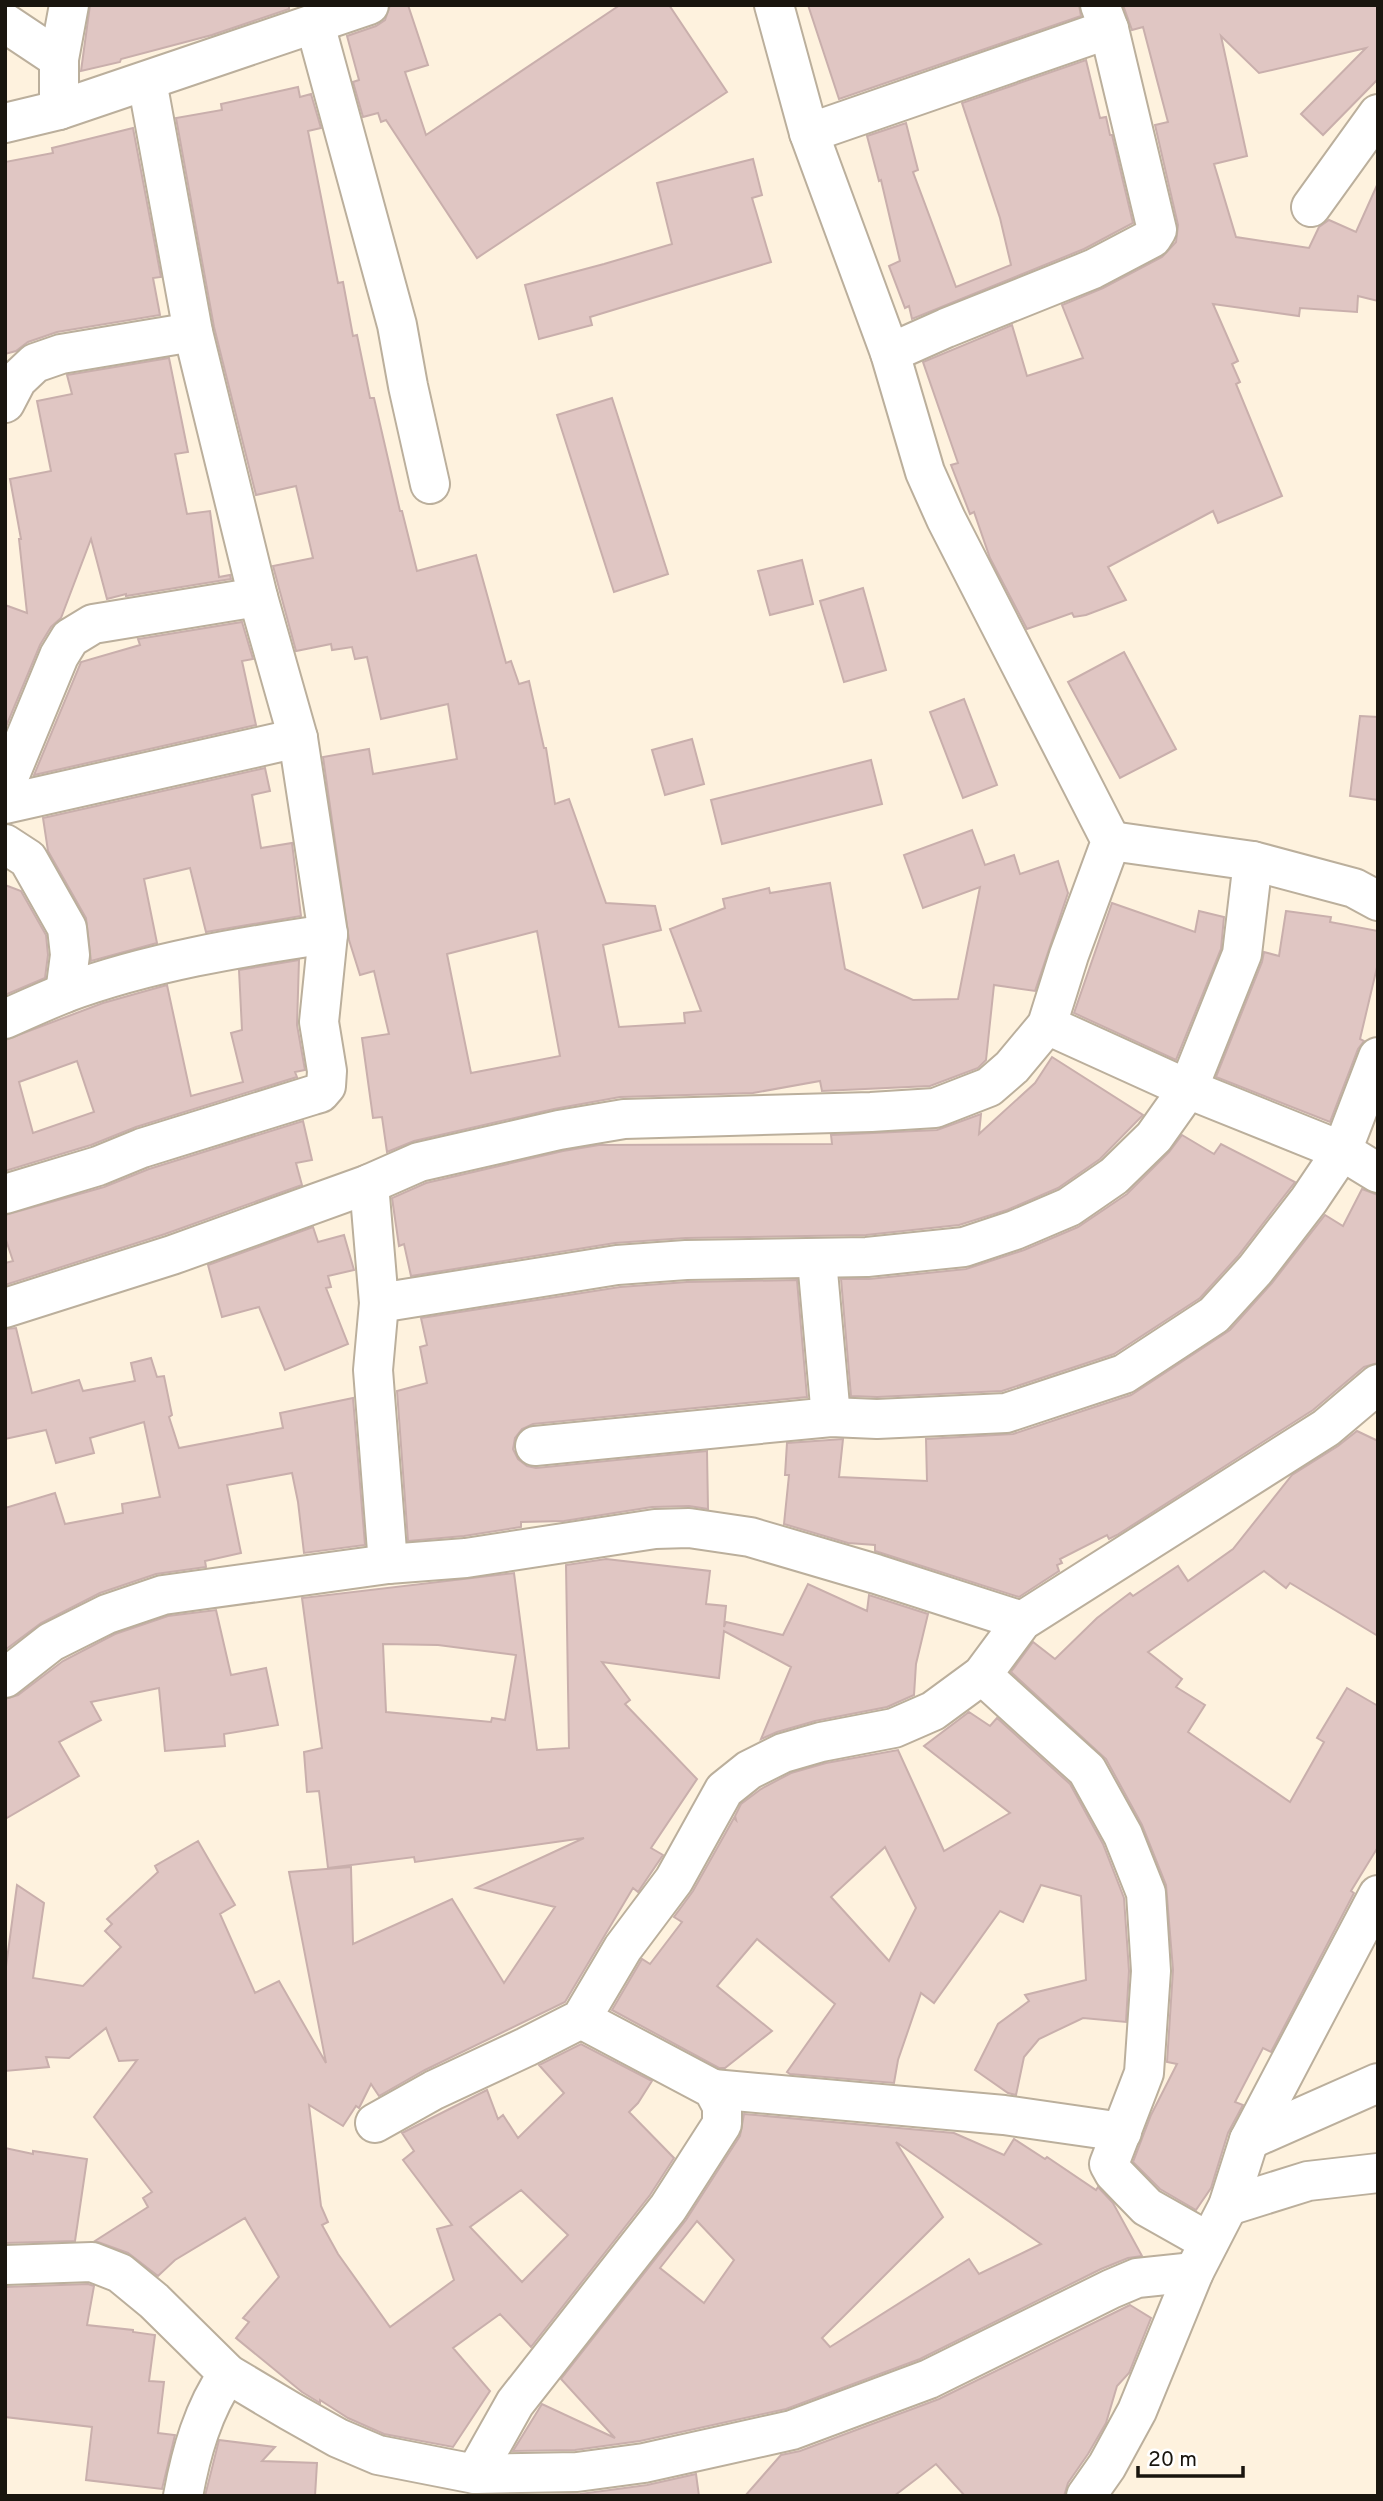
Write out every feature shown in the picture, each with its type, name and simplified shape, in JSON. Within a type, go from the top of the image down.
[{"type":"street","points":[[59,110],[59,59],[69,5]]},
{"type":"street","points":[[5,123],[59,110],[369,5]]},
{"type":"street","points":[[5,1308],[172,1255],[369,1184],[419,1162],[559,1130],[624,1119],[935,1108],[989,1087],[1012,1067],[1047,1025],[1111,841],[946,519],[925,472],[890,353],[809,133],[774,5]]},
{"type":"street","points":[[809,133],[1105,17],[1157,230],[1152,238],[1093,269],[890,353]]},
{"type":"street","points":[[5,23],[59,59]]},
{"type":"street","points":[[315,24],[397,325],[430,484]]},
{"type":"street","points":[[5,1194],[320,1093],[326,1086],[327,1071],[319,1022],[328,934],[298,738],[258,597],[193,332],[147,80]]},
{"type":"street","points":[[1311,207],[1378,114]]},
{"type":"street","points":[[6,399],[17,380],[35,363],[61,354],[193,332]]},
{"type":"street","points":[[5,787],[70,638],[93,624],[258,597]]},
{"type":"street","points":[[5,804],[298,738]]},
{"type":"street","points":[[1111,841],[1254,861],[1354,888],[1378,901]]},
{"type":"street","points":[[5,844],[28,859],[67,928],[70,955],[65,993]]},
{"type":"street","points":[[379,1303],[617,1265],[686,1260],[817,1260],[913,1254],[964,1247],[1015,1230],[1069,1207],[1114,1175],[1154,1137],[1188,1089],[1242,954],[1254,861]]},
{"type":"street","points":[[5,1019],[65,993],[115,978],[244,946],[328,934]]},
{"type":"street","points":[[1047,1025],[1188,1089],[1342,1151],[1378,1173]]},
{"type":"street","points":[[535,1446],[831,1417],[888,1419],[1006,1413],[1124,1374],[1214,1315],[1255,1270],[1309,1200],[1342,1151],[1378,1057]]},
{"type":"street","points":[[369,1184],[379,1303],[373,1370],[387,1564]]},
{"type":"street","points":[[817,1260],[831,1417]]},
{"type":"street","points":[[375,2123],[434,2090],[526,2048],[581,2019],[623,1948],[674,1880],[724,1790],[749,1769],[783,1753],[821,1742],[894,1728],[933,1711],[982,1675],[1022,1620],[1326,1428],[1378,1384]]},
{"type":"street","points":[[5,1678],[51,1642],[107,1614],[163,1595],[387,1564],[466,1558],[627,1532],[689,1528],[750,1537],[1022,1620]]},
{"type":"street","points":[[982,1675],[1087,1770],[1123,1835],[1146,1893],[1151,1971],[1144,2073],[1110,2164],[1114,2172],[1147,2207],[1202,2257]]},
{"type":"street","points":[[1086,2496],[1107,2466],[1137,2411],[1202,2257],[1228,2206],[1249,2140],[1378,1895]]},
{"type":"street","points":[[581,2019],[713,2089],[1004,2115],[1122,2133]]},
{"type":"street","points":[[1249,2140],[1378,2084]]},
{"type":"street","points":[[475,2474],[515,2403],[667,2208],[722,2124],[722,2106],[713,2089]]},
{"type":"street","points":[[1228,2206],[1308,2181],[1378,2173]]},
{"type":"street","points":[[5,2265],[92,2262],[120,2273],[154,2301],[228,2374],[338,2438],[378,2455],[475,2474],[577,2472],[644,2463],[792,2430],[929,2379],[1111,2289],[1202,2257]]},
{"type":"street","points":[[183,2496],[190,2459],[215,2393],[228,2374]]},
{"type":"building","points":[[90,5],[289,5],[289,9],[212,35],[81,71]]},
{"type":"building","points":[[390,5],[408,5],[428,65],[405,72],[426,135],[620,5],[669,5],[727,92],[477,258],[386,120],[381,122],[378,113],[363,117],[353,82],[359,80],[347,36],[385,20]]},
{"type":"building","points":[[808,5],[1079,5],[1081,16],[839,99]]},
{"type":"building","points":[[1123,5],[1378,5],[1378,79],[1323,135],[1301,114],[1366,48],[1259,73],[1221,36],[1247,156],[1214,164],[1236,237],[1309,248],[1319,227],[1329,220],[1356,232],[1378,183],[1378,301],[1358,296],[1357,312],[1300,308],[1299,316],[1213,304],[1238,361],[1232,364],[1240,382],[1236,384],[1282,496],[1218,523],[1213,511],[1108,567],[1126,600],[1086,615],[1074,617],[1072,613],[1027,629],[990,558],[974,512],[970,514],[951,465],[958,463],[923,362],[1012,325],[1027,376],[1083,358],[1062,305],[1103,288],[1162,257],[1176,242],[1178,225],[1155,125],[1168,122],[1143,27],[1132,30]]},
{"type":"building","points":[[1086,60],[1100,118],[1106,117],[1112,135],[1133,223],[1084,249],[912,319],[909,306],[905,308],[889,266],[900,261],[881,180],[879,181],[867,136],[906,123],[918,170],[913,172],[956,287],[1011,265],[1000,218],[962,103]]},
{"type":"building","points":[[298,87],[300,97],[311,94],[321,128],[308,131],[338,283],[343,282],[353,336],[357,335],[370,398],[374,398],[417,571],[476,555],[506,663],[511,661],[519,684],[529,681],[546,748],[555,804],[569,799],[606,903],[655,906],[661,930],[603,945],[619,1027],[685,1023],[684,1013],[701,1011],[670,929],[725,908],[723,899],[769,888],[770,893],[830,883],[845,969],[913,1000],[958,999],[980,887],[923,908],[904,855],[972,830],[985,865],[1014,855],[1020,874],[1058,861],[1068,893],[1035,991],[994,985],[986,1060],[978,1068],[930,1086],[822,1091],[820,1081],[753,1093],[620,1097],[414,1141],[387,1152],[382,1117],[373,1118],[362,1038],[389,1034],[374,971],[360,975],[349,940],[323,757],[369,749],[373,774],[457,759],[448,704],[381,719],[367,657],[355,659],[352,647],[332,650],[331,644],[296,651],[273,566],[313,558],[296,486],[256,495],[214,327],[176,118],[222,110],[221,104]],"holes":[[[537,931],[560,1056],[471,1073],[447,954]]]},
{"type":"building","points":[[133,128],[161,277],[153,278],[160,315],[57,332],[5,354],[5,162],[53,153],[52,148]]},
{"type":"building","points":[[753,159],[762,195],[752,198],[771,262],[590,317],[592,325],[539,339],[525,285],[672,244],[657,183]]},
{"type":"building","points":[[169,358],[188,452],[175,454],[187,514],[210,511],[219,577],[230,575],[231,579],[107,599],[91,539],[61,618],[51,627],[40,645],[5,729],[5,605],[27,613],[21,539],[10,479],[51,471],[37,401],[72,394],[67,375]]},
{"type":"building","points":[[612,398],[668,574],[614,592],[557,415]]},
{"type":"building","points":[[802,560],[813,604],[770,615],[758,571]]},
{"type":"building","points":[[863,588],[886,670],[844,682],[820,601]]},
{"type":"building","points":[[242,622],[253,659],[242,661],[256,725],[34,775],[81,662],[140,645],[138,639]]},
{"type":"building","points":[[1124,652],[1176,749],[1120,778],[1068,682]]},
{"type":"building","points":[[964,699],[997,785],[963,798],[930,712]]},
{"type":"building","points":[[1360,716],[1378,717],[1378,800],[1350,796]]},
{"type":"building","points":[[692,739],[704,784],[665,795],[652,750]]},
{"type":"building","points":[[871,760],[882,804],[722,844],[711,800]]},
{"type":"building","points":[[265,768],[270,791],[252,795],[261,848],[292,843],[301,916],[206,932],[190,868],[144,879],[157,943],[91,961],[86,918],[48,851],[43,818]]},
{"type":"building","points":[[5,885],[21,891],[46,935],[48,955],[45,978],[5,995]]},
{"type":"building","points":[[1112,903],[1195,932],[1199,911],[1224,917],[1221,949],[1176,1060],[1074,1013]]},
{"type":"building","points":[[1286,911],[1331,917],[1330,922],[1378,931],[1378,963],[1360,1039],[1364,1041],[1358,1049],[1330,1122],[1216,1077],[1264,952],[1279,956]]},
{"type":"building","points":[[299,960],[297,1025],[305,1070],[295,1072],[297,1077],[5,1171],[5,1040],[103,1003],[167,985],[191,1096],[243,1082],[231,1033],[242,1030],[239,970]],"holes":[[[77,1061],[94,1112],[33,1133],[19,1082]]]},
{"type":"building","points":[[1052,1057],[1143,1115],[1100,1159],[1058,1188],[1007,1210],[959,1225],[866,1235],[686,1238],[615,1243],[411,1276],[404,1244],[399,1246],[392,1198],[426,1183],[563,1151],[599,1145],[832,1144],[831,1135],[937,1130],[981,1114],[979,1134],[1035,1083]]},
{"type":"building","points":[[303,1121],[312,1160],[296,1163],[302,1185],[165,1234],[5,1285],[5,1263],[13,1261],[5,1237],[5,1215],[104,1187],[149,1169]]},
{"type":"building","points":[[1182,1135],[1214,1154],[1221,1144],[1295,1182],[1238,1256],[1200,1298],[1114,1354],[1002,1391],[851,1396],[841,1279],[869,1279],[966,1269],[1024,1250],[1078,1227],[1127,1194]]},
{"type":"building","points":[[1362,1189],[1378,1195],[1378,1363],[1364,1367],[1313,1410],[1117,1535],[1109,1539],[1107,1535],[1060,1559],[1062,1563],[1057,1565],[1059,1571],[1019,1597],[875,1551],[875,1545],[848,1543],[784,1524],[789,1475],[785,1475],[787,1443],[843,1439],[839,1477],[927,1481],[926,1439],[1013,1434],[1131,1395],[1230,1330],[1272,1283],[1325,1215],[1343,1226]]},
{"type":"building","points":[[313,1227],[318,1242],[344,1235],[354,1270],[328,1276],[331,1287],[326,1288],[348,1344],[285,1370],[259,1307],[222,1317],[208,1265]]},
{"type":"building","points":[[797,1280],[807,1397],[533,1424],[522,1429],[515,1438],[513,1449],[518,1459],[527,1466],[536,1468],[707,1451],[708,1509],[689,1506],[652,1507],[564,1521],[521,1522],[521,1527],[408,1541],[397,1391],[427,1383],[420,1347],[427,1345],[421,1318],[620,1287],[687,1282]]},
{"type":"building","points":[[16,1328],[32,1393],[79,1380],[83,1391],[135,1381],[131,1363],[151,1358],[157,1377],[164,1376],[172,1415],[169,1417],[179,1448],[283,1428],[280,1413],[353,1398],[365,1545],[304,1553],[292,1473],[227,1485],[241,1553],[205,1561],[206,1567],[156,1574],[100,1593],[41,1623],[5,1650],[5,1508],[55,1493],[65,1524],[123,1513],[122,1504],[160,1497],[144,1422],[90,1438],[94,1453],[56,1463],[46,1430],[5,1439],[5,1329]]},
{"type":"building","points":[[1357,1431],[1378,1441],[1378,1636],[1290,1583],[1286,1588],[1264,1571],[1148,1652],[1182,1679],[1176,1687],[1205,1705],[1188,1732],[1290,1802],[1324,1742],[1317,1738],[1347,1688],[1378,1706],[1378,1847],[1351,1891],[1354,1893],[1271,2052],[1263,2048],[1235,2102],[1243,2105],[1228,2133],[1211,2188],[1196,2210],[1160,2189],[1133,2162],[1151,2115],[1177,2064],[1167,2062],[1173,1970],[1166,1885],[1142,1825],[1106,1759],[1011,1672],[1033,1642],[1055,1659],[1097,1618],[1130,1593],[1133,1596],[1178,1566],[1188,1581],[1233,1549],[1292,1475]]},
{"type":"building","points":[[606,1559],[710,1571],[706,1604],[726,1606],[724,1627],[726,1622],[783,1635],[808,1584],[867,1611],[869,1595],[928,1614],[916,1664],[914,1695],[887,1707],[815,1721],[761,1739],[791,1667],[724,1631],[719,1678],[602,1662],[630,1700],[625,1704],[697,1779],[651,1848],[663,1855],[638,1892],[633,1888],[565,2002],[425,2070],[379,2096],[371,2084],[359,2108],[356,2106],[343,2126],[309,2105],[321,2206],[328,2222],[322,2225],[338,2254],[390,2327],[454,2280],[437,2229],[452,2225],[403,2160],[414,2151],[402,2133],[487,2090],[498,2119],[503,2115],[518,2138],[564,2093],[539,2065],[581,2044],[652,2081],[629,2112],[674,2158],[650,2195],[531,2347],[500,2314],[453,2348],[490,2391],[453,2447],[384,2434],[348,2418],[302,2392],[236,2338],[249,2322],[243,2318],[279,2277],[245,2218],[175,2260],[158,2276],[128,2253],[95,2241],[148,2207],[143,2198],[152,2192],[94,2117],[137,2060],[119,2061],[106,2028],[69,2058],[46,2057],[49,2067],[5,2071],[5,1974],[17,1885],[44,1903],[33,1978],[83,1986],[121,1947],[105,1931],[112,1924],[107,1919],[158,1872],[155,1866],[198,1841],[235,1905],[220,1914],[255,1993],[279,1981],[326,2063],[289,1872],[351,1867],[353,1944],[452,1899],[504,1983],[555,1907],[476,1888],[584,1838],[415,1862],[414,1857],[328,1868],[319,1791],[307,1792],[304,1752],[322,1748],[302,1598],[514,1573],[537,1750],[569,1748],[566,1565]],"holes":[[[383,1644],[438,1645],[516,1655],[505,1720],[492,1718],[491,1722],[386,1712]],[[521,2190],[568,2235],[522,2282],[470,2227]]]},
{"type":"building","points":[[216,1610],[231,1675],[266,1668],[278,1725],[224,1734],[225,1746],[165,1751],[159,1688],[91,1702],[101,1720],[59,1742],[79,1776],[5,1819],[5,1699],[18,1695],[63,1661],[115,1634],[168,1616]]},
{"type":"building","points":[[969,1712],[990,1726],[997,1718],[1070,1784],[1103,1844],[1124,1898],[1129,1971],[1126,2022],[1083,2018],[1039,2039],[1024,2057],[1016,2095],[1008,2093],[975,2070],[998,2024],[1029,2001],[1025,1995],[1086,1980],[1081,1896],[1041,1885],[1023,1922],[1000,1911],[934,2003],[921,1993],[898,2060],[894,2083],[787,2072],[835,2004],[757,1939],[717,1986],[772,2031],[725,2068],[719,2068],[612,2010],[642,1959],[650,1964],[682,1922],[674,1917],[693,1891],[734,1818],[736,1820],[735,1816],[741,1804],[761,1789],[791,1773],[826,1763],[898,1750],[944,1851],[1010,1813],[924,1746]],"holes":[[[885,1847],[916,1908],[889,1961],[831,1897]]]},
{"type":"building","points":[[744,2114],[954,2133],[1004,2155],[1014,2139],[1045,2159],[1047,2157],[1096,2190],[1098,2187],[1113,2203],[1142,2256],[1128,2258],[1101,2269],[920,2359],[786,2409],[640,2441],[575,2450],[513,2451],[542,2404],[615,2438],[561,2379],[686,2220],[740,2136]],"holes":[[[896,2142],[1041,2244],[979,2274],[969,2259],[830,2347],[822,2338],[943,2217]],[[697,2221],[734,2260],[704,2303],[660,2268]]]},
{"type":"building","points":[[5,2148],[33,2154],[33,2151],[87,2159],[75,2241],[5,2243]]},
{"type":"building","points":[[94,2286],[87,2325],[155,2335],[149,2381],[164,2382],[158,2433],[175,2435],[162,2489],[86,2480],[92,2427],[5,2417],[5,2287]]},
{"type":"building","points":[[1130,2305],[1151,2318],[1129,2373],[1117,2386],[1106,2423],[1068,2483],[1064,2496],[965,2496],[936,2464],[894,2496],[745,2496],[781,2455],[800,2451],[939,2399]]},
{"type":"building","points":[[219,2440],[275,2447],[262,2461],[317,2463],[315,2496],[205,2496]]},
{"type":"building","points":[[696,2474],[699,2496],[501,2496],[580,2494],[647,2485]]}]
